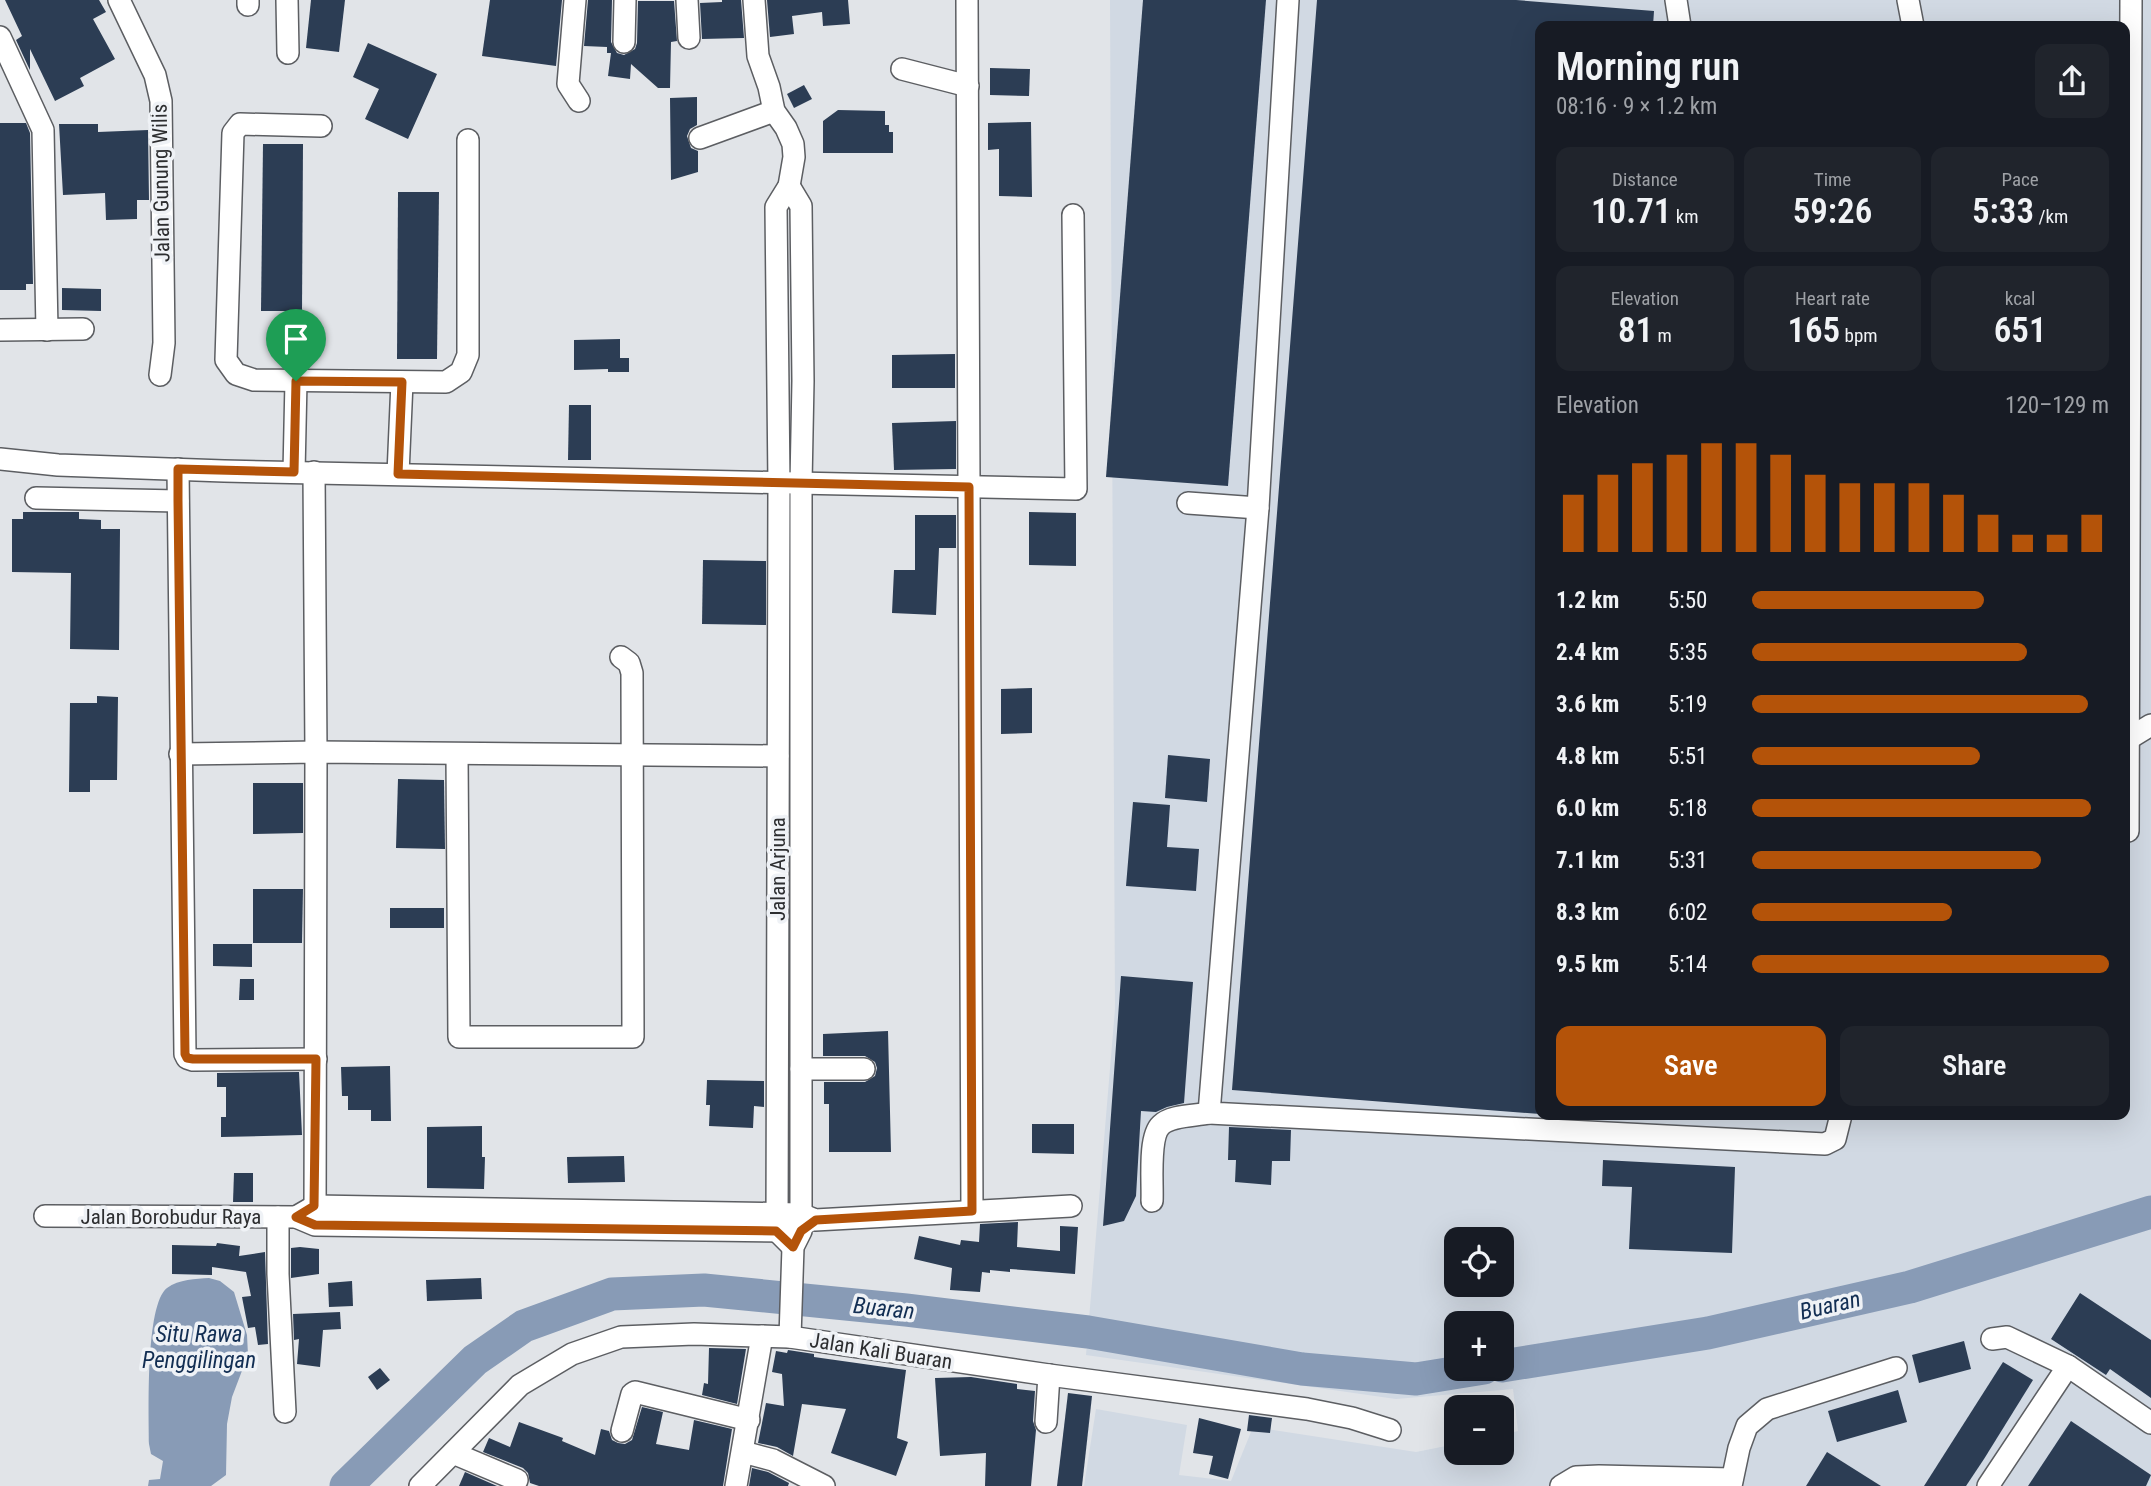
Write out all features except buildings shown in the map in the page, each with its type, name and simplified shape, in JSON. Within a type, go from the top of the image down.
[{"type":"street","name":"Jalan Gunung Wilis","points":[[118,0],[155,75],[161,101],[164,343],[160,375]]},
{"type":"street","points":[[287,0],[288,53]]},
{"type":"street","points":[[575,0],[568,84],[579,101]]},
{"type":"street","points":[[624,42],[625,0]]},
{"type":"street","points":[[687,0],[689,38]]},
{"type":"street","points":[[754,0],[758,56],[774,111],[793,144],[794,157],[789,186]]},
{"type":"street","points":[[967,0],[972,1211]]},
{"type":"street","points":[[1209,1113],[1258,508],[1288,0]]},
{"type":"street","points":[[1676,0],[1678,21]]},
{"type":"street","points":[[1908,0],[1912,21]]},
{"type":"street","points":[[2130,246],[2131,0]]},
{"type":"street","points":[[0,37],[43,130],[47,330]]},
{"type":"street","points":[[902,69],[968,86]]},
{"type":"street","points":[[700,138],[774,111]]},
{"type":"street","points":[[321,126],[240,124],[233,133],[226,360],[236,374],[254,380],[446,382],[461,372],[468,355],[468,140]]},
{"type":"street","name":"Jalan Arjuna","points":[[777,1222],[779,484],[776,206],[789,186],[801,206],[803,381],[801,1235],[790,1332]]},
{"type":"street","points":[[0,459],[58,465],[178,469],[1076,489],[1073,215]]},
{"type":"street","points":[[0,330],[83,329]]},
{"type":"street","points":[[285,1412],[278,1274],[301,1216],[316,1059],[316,752],[304,472],[296,381]]},
{"type":"street","points":[[777,382],[803,381]]},
{"type":"street","points":[[398,474],[402,382]]},
{"type":"street","points":[[178,469],[185,1054],[187,1058],[193,1059],[316,1059]]},
{"type":"street","points":[[36,498],[178,501]]},
{"type":"street","points":[[1188,503],[1258,508]]},
{"type":"street","points":[[778,646],[801,647]]},
{"type":"street","points":[[457,755],[459,1037],[633,1037],[632,673],[629,663],[621,657]]},
{"type":"street","points":[[2130,738],[2151,725]]},
{"type":"street","points":[[180,754],[316,752],[778,756]]},
{"type":"street","points":[[778,789],[801,789]]},
{"type":"street","points":[[778,899],[801,898]]},
{"type":"street","points":[[778,980],[801,981]]},
{"type":"street","points":[[801,1069],[864,1069]]},
{"type":"street","points":[[1152,1201],[1154,1135],[1161,1124],[1173,1119],[1209,1113],[1583,1124],[1825,1144],[1835,1139],[1841,1120]]},
{"type":"street","name":"Jalan Borobudur Raya","points":[[45,1216],[427,1217],[777,1222],[801,1235],[972,1211],[1071,1206]]},
{"type":"street","points":[[777,1222],[801,1235]]},
{"type":"street","name":"Jalan Kali Buaran","points":[[420,1486],[520,1385],[572,1354],[621,1337],[694,1334],[762,1336],[790,1332],[1049,1375],[1307,1409],[1352,1418],[1390,1430]]},
{"type":"street","points":[[736,1486],[762,1336]]},
{"type":"street","points":[[1992,1339],[2007,1337],[2068,1366],[2151,1423]]},
{"type":"street","points":[[1988,1486],[2068,1366]]},
{"type":"street","points":[[1561,1486],[1576,1477],[1732,1483],[1746,1426],[1767,1409],[1896,1368]]},
{"type":"street","points":[[1046,1423],[1049,1375]]},
{"type":"street","points":[[622,1431],[632,1394],[635,1392],[749,1420]]},
{"type":"street","points":[[743,1452],[774,1460],[824,1486]]},
{"type":"street","points":[[453,1453],[517,1480]]},
{"type":"shaded area","points":[[1110,0],[2151,0],[2151,1486],[1084,1486],[1096,1409],[1187,1425],[1179,1475],[1231,1481],[1253,1427],[1416,1452],[1444,1446],[1444,1465],[1514,1465],[1514,1432],[1518,1431],[1513,1389],[1396,1399],[1086,1355],[1115,1009]]},
{"type":"water","name":"Situ Rawa Penggilingan","points":[[209,1278],[220,1281],[234,1292],[247,1335],[248,1355],[232,1397],[227,1424],[226,1475],[211,1486],[148,1486],[149,1480],[160,1479],[163,1461],[151,1454],[149,1444],[150,1361],[155,1315],[160,1298],[167,1288],[182,1281]]},
{"type":"waterway","name":"Buaran","points":[[1514,1364],[1708,1333],[1910,1287],[2151,1212]]},
{"type":"waterway","name":"Buaran","points":[[346,1486],[475,1360],[524,1326],[612,1294],[704,1290],[1088,1332],[1302,1369],[1416,1379],[1444,1374]]},
{"type":"route","points":[[296,381],[402,382],[398,474],[969,487],[972,1211],[816,1220],[801,1231],[793,1247],[776,1231],[315,1225],[296,1217],[314,1206],[316,1059],[193,1059],[187,1058],[185,1054],[178,469],[294,472],[296,381]]}]
